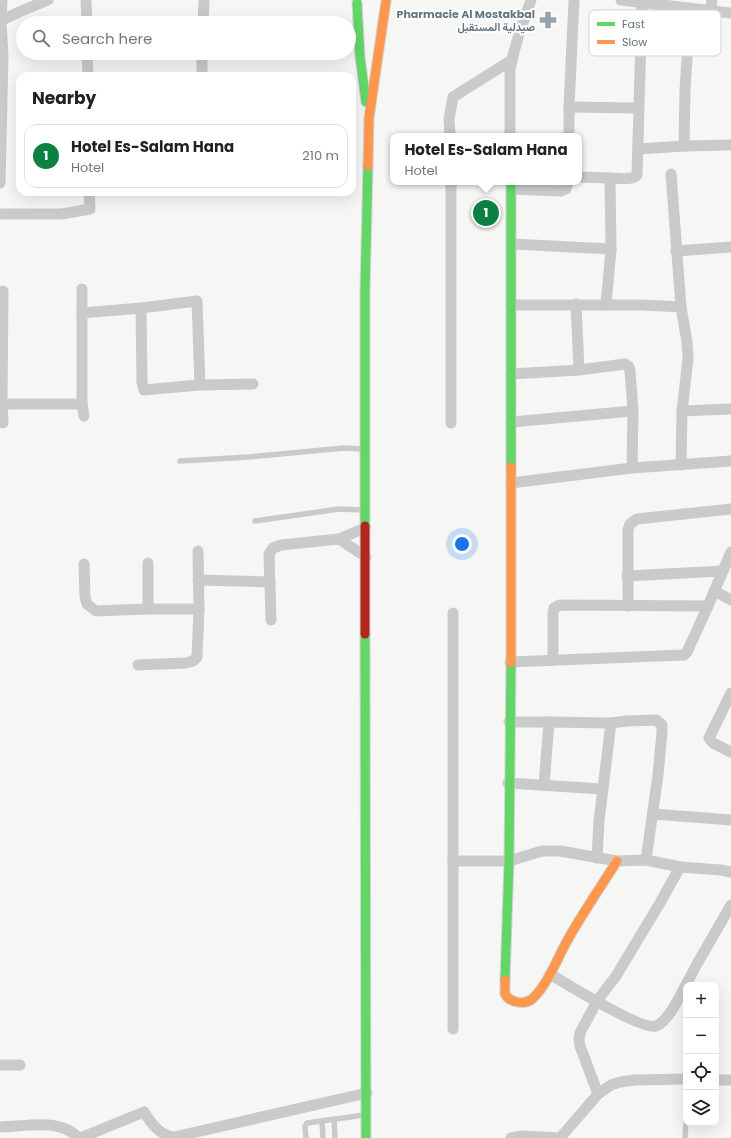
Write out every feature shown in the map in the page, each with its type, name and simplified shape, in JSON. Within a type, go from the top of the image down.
[{"type":"main road","points":[[366,1138],[365,290],[369,118],[384,2]]},
{"type":"main road","points":[[358,3],[361,64],[369,118]]},
{"type":"main road","points":[[512,186],[508,783],[509,861],[504,988],[509,999],[525,1003],[529,1002],[535,996],[550,974],[558,956],[617,861]]},
{"type":"street","points":[[0,183],[4,56],[1,21],[2,0]]},
{"type":"street","points":[[1,21],[48,0]]},
{"type":"street","points":[[86,0],[87,16]]},
{"type":"street","points":[[203,16],[204,0]]},
{"type":"street","points":[[510,133],[510,84],[512,60],[521,25],[531,0]]},
{"type":"street","points":[[569,133],[574,0]]},
{"type":"street","points":[[621,0],[690,9],[711,6],[731,14]]},
{"type":"street","points":[[642,3],[642,10]]},
{"type":"street","points":[[582,177],[610,178],[635,177],[637,175],[640,56]]},
{"type":"street","points":[[684,146],[687,56]]},
{"type":"street","points":[[87,60],[88,72]]},
{"type":"street","points":[[202,60],[202,72]]},
{"type":"street","points":[[450,133],[449,119],[453,97],[512,60]]},
{"type":"street","points":[[569,107],[638,108]]},
{"type":"street","points":[[638,149],[731,145]]},
{"type":"street","points":[[671,174],[681,307],[687,342],[688,359],[682,411],[681,465]]},
{"type":"street","points":[[606,304],[611,249],[610,178]]},
{"type":"street","points":[[451,423],[452,185]]},
{"type":"street","points":[[512,186],[561,191],[566,189],[567,185]]},
{"type":"street","points":[[0,214],[62,214],[90,209],[90,196]]},
{"type":"street","points":[[512,244],[611,249]]},
{"type":"street","points":[[676,251],[731,247]]},
{"type":"street","points":[[82,289],[82,404],[84,416]]},
{"type":"street","points":[[3,292],[1,317],[2,404],[4,423]]},
{"type":"street","points":[[82,313],[197,301],[200,384]]},
{"type":"street","points":[[576,304],[579,370]]},
{"type":"street","points":[[511,305],[642,304],[681,307]]},
{"type":"street","points":[[141,308],[142,382],[144,390],[200,384],[253,384]]},
{"type":"street","points":[[511,374],[579,370],[625,364],[629,367],[633,411],[632,468]]},
{"type":"street","points":[[2,404],[82,404]]},
{"type":"street","points":[[682,411],[731,409]]},
{"type":"street","points":[[511,422],[633,411]]},
{"type":"street","points":[[511,483],[632,468],[731,461]]},
{"type":"street","points":[[628,606],[628,530],[630,524],[637,520],[731,509]]},
{"type":"street","points":[[271,620],[270,554],[273,548],[281,545],[339,539],[365,528]]},
{"type":"street","points":[[339,539],[366,556]]},
{"type":"street","points":[[138,665],[186,663],[193,661],[197,657],[199,609],[198,551]]},
{"type":"street","points":[[510,662],[684,655],[687,652],[708,606],[731,552]]},
{"type":"street","points":[[148,563],[148,609]]},
{"type":"street","points":[[84,564],[85,597],[87,604],[96,611],[199,609]]},
{"type":"street","points":[[628,576],[723,571]]},
{"type":"street","points":[[198,580],[270,582]]},
{"type":"street","points":[[714,592],[731,600]]},
{"type":"street","points":[[553,660],[553,613],[554,608],[560,605],[708,606]]},
{"type":"street","points":[[453,614],[454,1029]]},
{"type":"street","points":[[731,693],[709,738],[713,743],[731,752]]},
{"type":"street","points":[[509,722],[611,723],[656,720],[662,725],[660,755],[646,860]]},
{"type":"street","points":[[544,785],[549,722]]},
{"type":"street","points":[[597,858],[602,789],[611,723]]},
{"type":"street","points":[[508,783],[602,789]]},
{"type":"street","points":[[653,814],[731,820]]},
{"type":"street","points":[[453,861],[509,861],[542,851],[560,851],[617,861],[646,860],[680,867],[731,872]]},
{"type":"street","points":[[598,1094],[579,1040],[580,1033],[597,1001],[620,970],[680,867]]},
{"type":"street","points":[[688,982],[731,906]]},
{"type":"street","points":[[550,974],[628,1018],[649,1027],[655,1027],[662,1023],[683,991]]},
{"type":"street","points":[[0,1064],[20,1065]]},
{"type":"street","points":[[512,1138],[522,1136],[560,1138],[598,1094],[611,1085],[620,1082],[642,1079],[683,1079]]},
{"type":"street","points":[[719,1080],[731,1080]]},
{"type":"street","points":[[4,1131],[38,1125],[61,1126],[79,1138],[144,1112],[159,1131],[167,1136],[174,1137],[367,1093]]},
{"type":"lane","points":[[180,461],[249,457],[344,448],[366,449]]},
{"type":"lane","points":[[255,521],[339,509],[365,510]]},
{"type":"lane","points":[[306,1138],[305,1126],[307,1123],[366,1114]]},
{"type":"lane","points":[[334,1119],[335,1138]]},
{"type":"lane","points":[[322,1121],[323,1138]]},
{"type":"lane","points":[[685,1138],[686,1126]]},
{"type":"traffic: fast","points":[[357,3],[360,57],[366,102]]},
{"type":"traffic: fast","points":[[365,526],[365,290],[368,166]]},
{"type":"traffic: fast","points":[[511,185],[511,467]]},
{"type":"traffic: fast","points":[[365,634],[366,1138]]},
{"type":"traffic: fast","points":[[505,980],[509,861],[511,663]]},
{"type":"traffic: slow","points":[[368,166],[369,118],[386,1]]},
{"type":"traffic: slow","points":[[511,467],[511,663]]},
{"type":"traffic: slow","points":[[505,980],[505,994],[514,1001],[526,1002],[537,994],[547,980],[579,921],[617,861]]},
{"type":"traffic: jam","points":[[365,526],[365,634]]},
{"type":"place","name":"Pharmacie Al Mostakbal صيدلية المستقبل","points":[[548,20]]},
{"type":"place","name":"Hotel Es-Salam Hana","points":[[486,213]]}]
